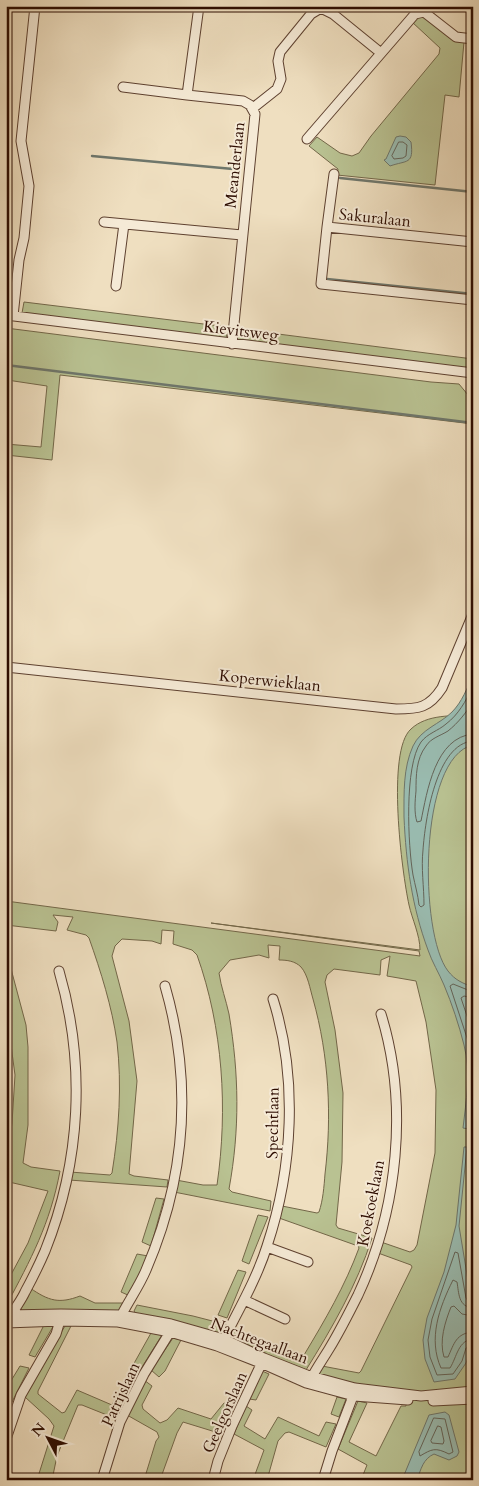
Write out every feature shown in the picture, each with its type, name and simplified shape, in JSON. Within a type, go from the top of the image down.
[{"type":"street","points":[[9,316],[24,238],[29,186],[21,141],[35,6]]},
{"type":"street","points":[[187,95],[199,6]]},
{"type":"street","points":[[253,108],[277,89],[280,79],[278,61],[280,52],[311,14],[321,8],[328,8],[381,53]]},
{"type":"street","points":[[307,139],[415,14],[424,9],[456,37],[473,39]]},
{"type":"street","name":"Meanderlaan","points":[[123,87],[243,101],[253,108],[255,117],[232,344]]},
{"type":"street","name":"Sakuralaan","points":[[334,174],[327,227],[473,242]]},
{"type":"street","points":[[104,222],[242,235]]},
{"type":"street","points":[[116,286],[124,224]]},
{"type":"street","points":[[327,227],[321,284],[473,300]]},
{"type":"street","name":"Kievitsweg","points":[[9,316],[473,373]]},
{"type":"street","name":"Koperwieklaan","points":[[6,667],[396,709],[416,709],[436,698],[473,614]]},
{"type":"street","points":[[8,1319],[25,1293],[47,1245],[63,1196],[73,1149],[77,1084],[76,1058],[69,1008],[59,971]]},
{"type":"street","points":[[119,1319],[146,1271],[172,1191],[181,1144],[183,1095],[180,1051],[174,1017],[165,986]]},
{"type":"street","name":"Spechtlaan","points":[[217,1346],[224,1339],[244,1300],[267,1247],[282,1190],[288,1151],[289,1106],[286,1058],[280,1021],[273,999]]},
{"type":"street","name":"Koekoeklaan","points":[[311,1380],[345,1321],[368,1275],[388,1204],[394,1169],[397,1129],[392,1062],[381,1014]]},
{"type":"street","points":[[267,1247],[308,1262]]},
{"type":"street","points":[[244,1300],[286,1319]]},
{"type":"street","points":[[6,1439],[22,1395],[56,1334],[61,1318]]},
{"type":"street","name":"Nachtegaallaan","points":[[8,1319],[119,1319],[224,1339],[264,1361]]},
{"type":"street","name":"Nachtegaallaan","points":[[170,1328],[264,1361],[311,1380],[354,1392],[420,1401],[473,1398]]},
{"type":"street","name":"Patrijslaan","points":[[102,1480],[120,1422],[170,1328]]},
{"type":"street","name":"Geelgorslaan","points":[[213,1480],[218,1461],[232,1426],[264,1361]]},
{"type":"street","name":"Nachtegaallaan","points":[[354,1392],[420,1396],[473,1391]]},
{"type":"street","points":[[323,1480],[354,1392]]},
{"type":"green space","points":[[424,16],[450,38],[464,42],[459,97],[445,95],[435,185],[337,175],[338,169],[309,146],[317,137],[340,153],[352,156],[359,153],[439,54],[440,48],[412,22]]},
{"type":"green space","points":[[24,302],[228,327],[226,339],[22,313]]},
{"type":"green space","points":[[6,328],[459,384],[473,401],[473,424],[60,375],[52,460],[6,455],[6,444],[41,447],[47,386],[7,380]]},
{"type":"green space","points":[[239,329],[473,359],[473,369],[237,341]]},
{"type":"green space","points":[[473,715],[473,1480],[361,1480],[367,1465],[338,1449],[358,1401],[367,1403],[349,1442],[376,1456],[401,1406],[406,1406],[406,1392],[374,1389],[319,1375],[322,1366],[359,1373],[361,1371],[412,1267],[378,1253],[381,1242],[410,1252],[417,1245],[435,1153],[436,1090],[426,1022],[416,981],[387,976],[390,956],[381,960],[380,975],[334,969],[327,975],[325,982],[335,1030],[343,1093],[342,1162],[336,1225],[338,1228],[372,1238],[359,1273],[343,1306],[306,1370],[228,1339],[233,1329],[299,1357],[304,1355],[341,1289],[359,1248],[358,1246],[279,1218],[282,1206],[319,1212],[324,1184],[328,1130],[326,1064],[318,1021],[303,970],[294,962],[279,960],[280,946],[268,945],[269,958],[259,955],[230,960],[219,973],[229,1014],[235,1058],[237,1102],[233,1167],[229,1189],[232,1192],[271,1201],[270,1211],[174,1192],[176,1180],[203,1185],[217,1185],[222,1127],[222,1098],[218,1040],[206,983],[197,955],[192,950],[173,944],[174,931],[162,930],[161,944],[152,941],[122,939],[115,946],[112,956],[129,1021],[137,1081],[129,1174],[168,1180],[167,1187],[69,1180],[70,1172],[110,1175],[112,1173],[118,1124],[119,1058],[112,1016],[89,938],[86,935],[67,930],[73,917],[53,915],[58,922],[56,931],[6,925],[6,901],[420,956],[419,951],[211,923],[420,950],[406,889],[400,841],[398,786],[399,761],[403,742],[411,729],[424,721],[448,716]]},
{"type":"green space","points":[[6,950],[26,1025],[28,1047],[28,1125],[23,1163],[31,1167],[60,1171],[51,1208],[39,1241],[6,1306],[6,1284],[28,1243],[48,1191],[9,1182],[8,1186],[6,1185],[6,1165],[12,1123],[15,1075],[6,1008]]},
{"type":"green space","points":[[156,1198],[164,1199],[151,1246],[142,1242]]},
{"type":"green space","points":[[258,1215],[268,1217],[249,1264],[242,1261]]},
{"type":"green space","points":[[137,1254],[148,1256],[130,1296],[121,1292]]},
{"type":"green space","points":[[238,1270],[246,1272],[227,1318],[218,1315]]},
{"type":"green space","points":[[30,1288],[54,1300],[66,1300],[80,1296],[95,1303],[126,1303],[119,1312],[17,1311]]},
{"type":"green space","points":[[137,1305],[224,1324],[220,1336],[137,1315],[134,1311]]},
{"type":"green space","points":[[44,1325],[54,1325],[35,1357],[29,1355]]},
{"type":"green space","points":[[65,1326],[71,1326],[38,1394],[62,1413],[65,1412],[77,1390],[112,1405],[125,1380],[134,1381],[117,1419],[78,1405],[57,1456],[52,1480],[37,1480],[54,1426],[25,1397]]},
{"type":"green space","points":[[151,1333],[162,1335],[139,1372],[132,1367]]},
{"type":"green space","points":[[173,1338],[181,1340],[165,1371],[159,1377],[151,1370]]},
{"type":"green space","points":[[20,1366],[29,1368],[12,1402],[6,1399],[6,1389]]},
{"type":"green space","points":[[262,1371],[269,1374],[256,1400],[249,1399]]},
{"type":"green space","points":[[144,1380],[152,1386],[142,1405],[143,1409],[160,1423],[167,1420],[178,1408],[211,1419],[224,1403],[234,1407],[222,1434],[183,1422],[177,1433],[160,1480],[144,1480],[156,1441],[159,1437],[157,1432],[127,1415]]},
{"type":"green space","points":[[337,1397],[346,1399],[339,1417],[331,1414]]},
{"type":"green space","points":[[246,1406],[252,1410],[244,1426],[265,1439],[278,1417],[319,1436],[326,1422],[336,1424],[326,1447],[289,1432],[285,1433],[278,1441],[267,1480],[253,1480],[264,1450],[234,1434]]},
{"type":"water","points":[[396,137],[406,137],[411,142],[410,158],[405,162],[390,166],[384,160]]},
{"type":"water","points":[[473,676],[473,745],[455,757],[442,780],[433,812],[429,849],[429,886],[432,922],[438,951],[448,971],[459,981],[473,987],[473,1103],[469,1129],[463,1128],[467,1087],[466,1055],[453,1007],[422,934],[418,918],[408,868],[404,799],[407,763],[416,740],[456,708]]},
{"type":"water","points":[[464,1147],[467,1147],[459,1226],[473,1311],[473,1344],[466,1363],[455,1379],[434,1382],[425,1359],[423,1340],[427,1318],[444,1272],[456,1225]]},
{"type":"water","points":[[445,1412],[449,1415],[459,1452],[457,1456],[449,1460],[434,1454],[430,1456],[421,1468],[417,1480],[402,1480],[429,1415]]},
{"type":"waterway","points":[[92,156],[233,169]]},
{"type":"waterway","points":[[340,178],[473,192]]},
{"type":"waterway","points":[[327,279],[473,294]]},
{"type":"waterway","points":[[6,365],[473,423]]}]
